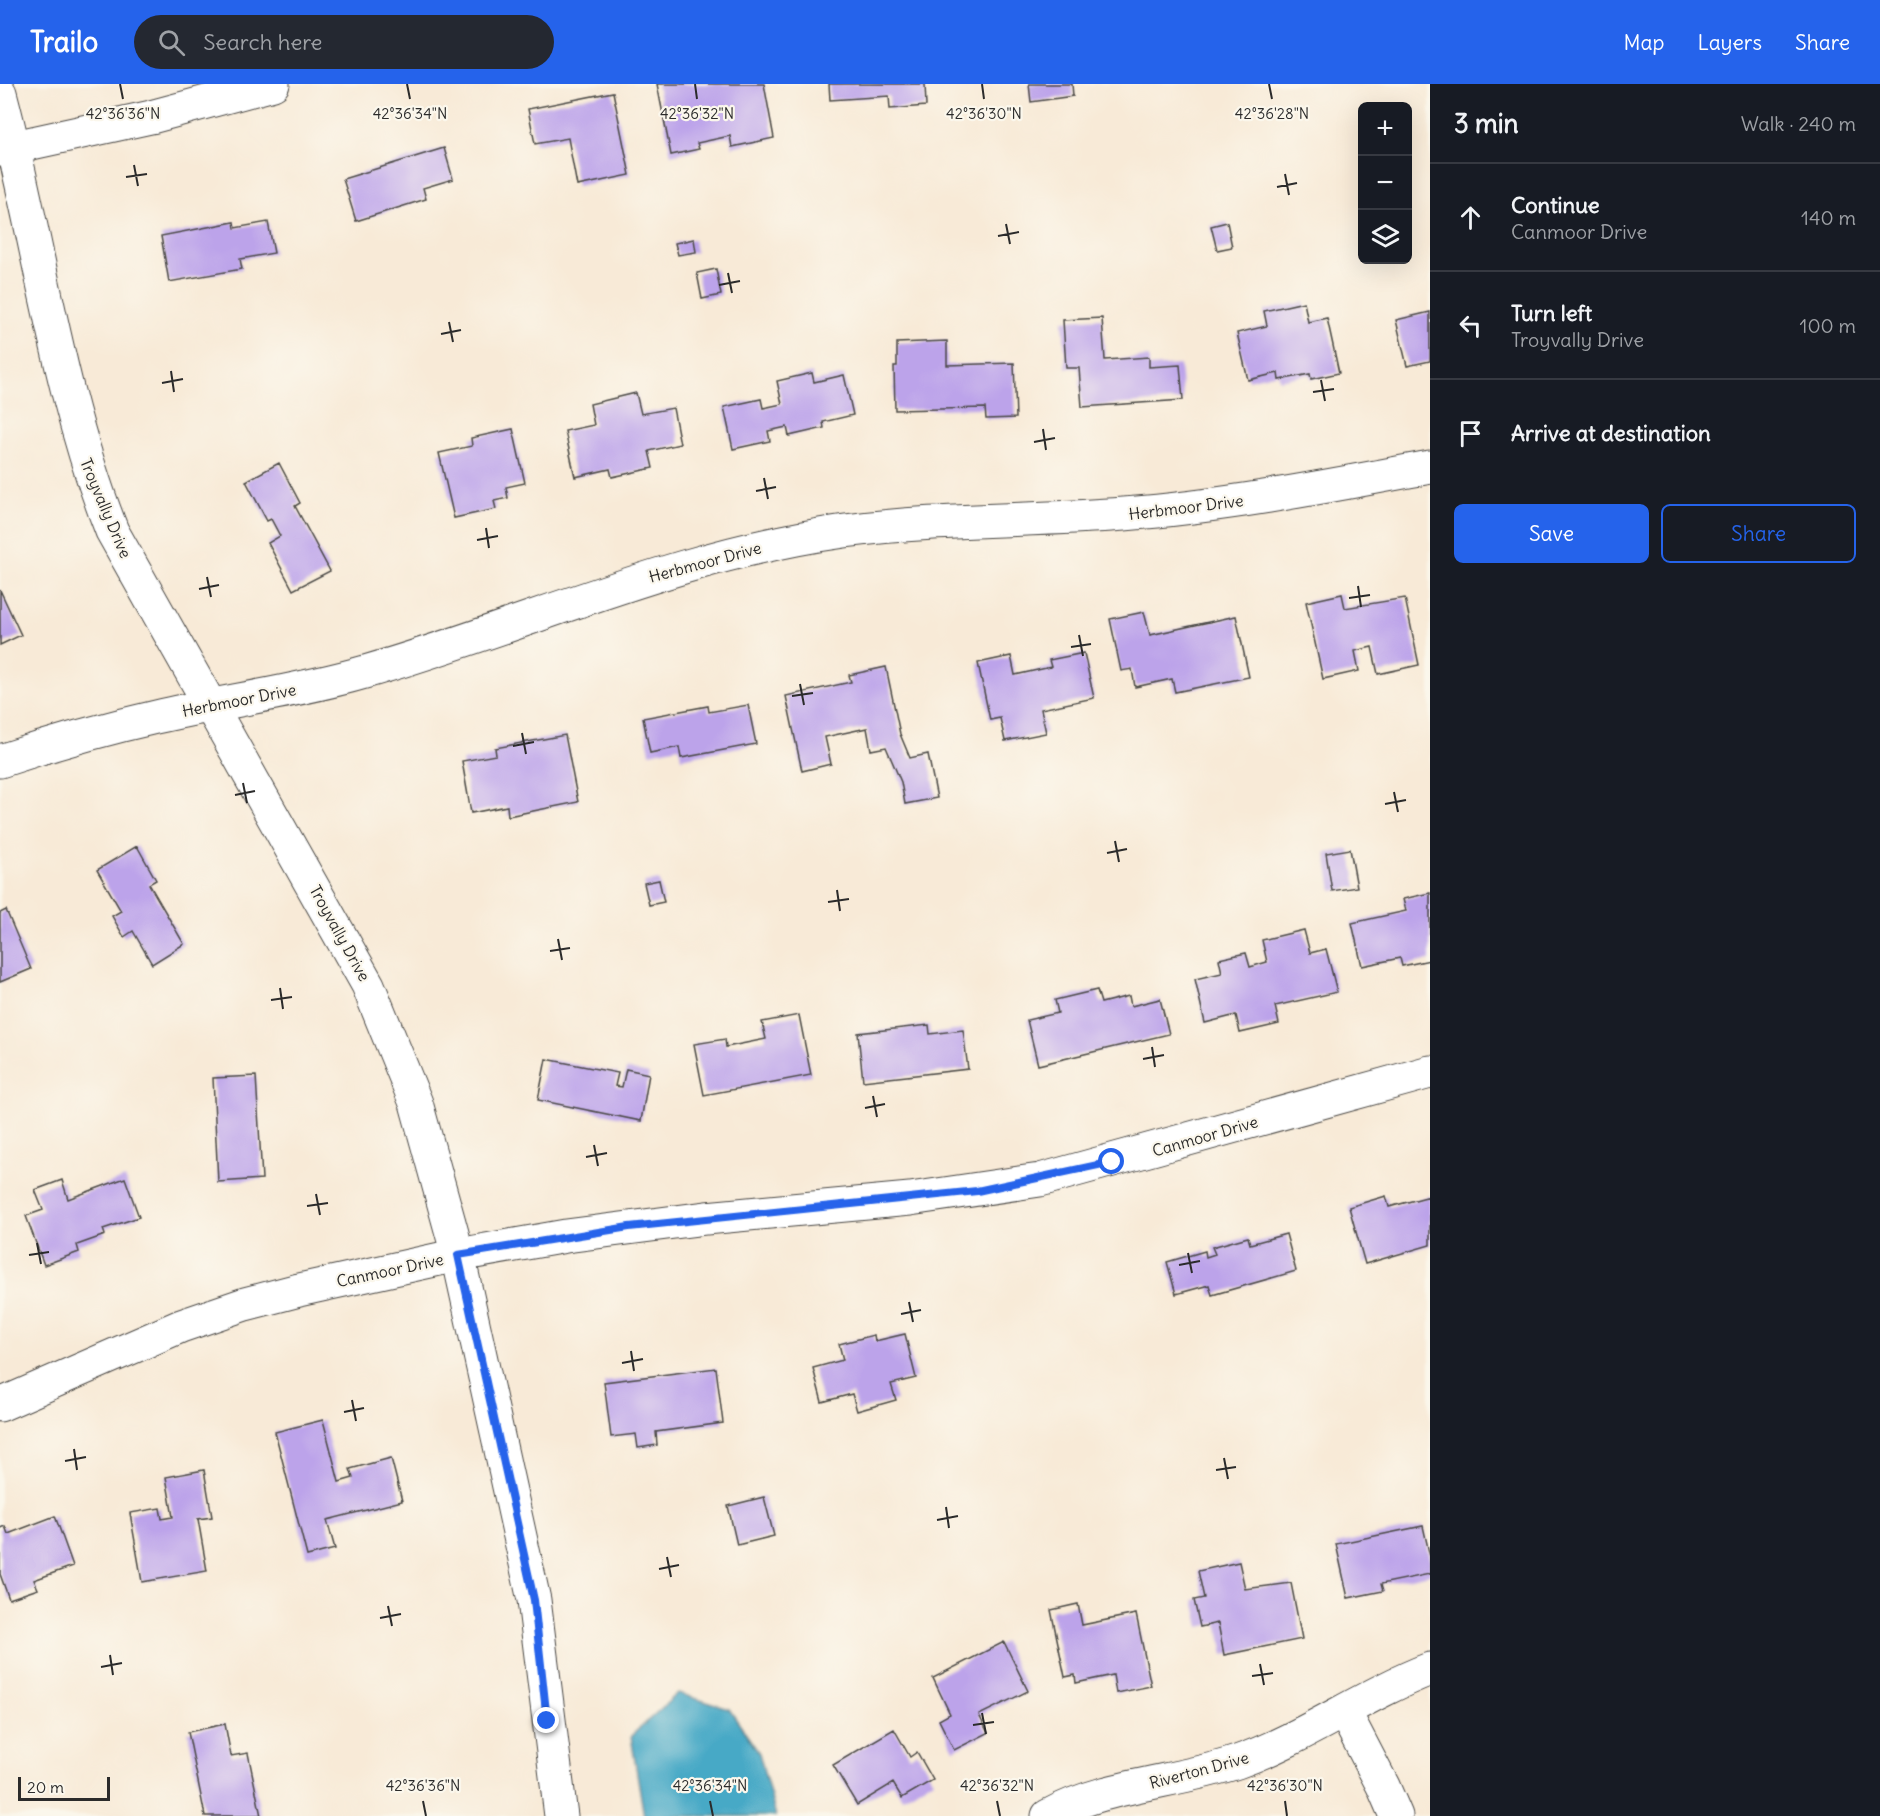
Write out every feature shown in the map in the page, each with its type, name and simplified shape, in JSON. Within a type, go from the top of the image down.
[{"type":"street","points":[[7,148],[161,114],[273,84]]},
{"type":"street","name":"Troyvally Drive","points":[[0,93],[7,148],[62,372],[89,472],[112,531],[368,985],[416,1103],[458,1255],[534,1600],[561,1816]]},
{"type":"street","name":"Herbmoor Drive","points":[[0,761],[95,732],[210,706],[273,695],[362,673],[691,564],[774,544],[886,527],[1116,515],[1263,498],[1430,467]]},
{"type":"street","name":"Canmoor Drive","points":[[0,1405],[181,1326],[245,1304],[458,1255],[629,1227],[910,1199],[1040,1180],[1430,1072]]},
{"type":"street","name":"Riverton Drive","points":[[1048,1816],[1096,1797],[1236,1762],[1289,1741],[1430,1669]]},
{"type":"street","points":[[1344,1711],[1396,1816]]},
{"type":"water","points":[[678,1693],[729,1709],[759,1753],[776,1816],[644,1816],[631,1736]]},
{"type":"building","points":[[657,84],[764,84],[774,138],[732,147],[730,136],[697,143],[699,149],[671,155]]},
{"type":"building","points":[[829,84],[925,84],[926,106],[890,109],[889,96],[830,100]]},
{"type":"building","points":[[1029,84],[1072,84],[1073,96],[1031,102]]},
{"type":"building","points":[[613,92],[630,175],[577,186],[568,138],[535,144],[528,109]]},
{"type":"building","points":[[444,148],[453,179],[423,188],[426,199],[356,221],[343,179]]},
{"type":"building","points":[[234,222],[235,228],[268,222],[274,253],[240,259],[242,269],[169,282],[161,236]]},
{"type":"building","points":[[1227,222],[1232,247],[1217,250],[1211,226]]},
{"type":"building","points":[[694,239],[696,252],[678,255],[675,243]]},
{"type":"building","points":[[716,269],[721,295],[702,299],[697,273]]},
{"type":"building","points":[[1304,302],[1308,322],[1327,318],[1339,373],[1311,379],[1310,374],[1279,380],[1278,373],[1248,380],[1237,333],[1267,326],[1264,311]]},
{"type":"building","points":[[1430,312],[1430,361],[1407,366],[1396,320]]},
{"type":"building","points":[[1102,318],[1105,360],[1149,357],[1149,367],[1180,365],[1183,400],[1082,407],[1079,368],[1066,368],[1063,320]]},
{"type":"building","points":[[947,341],[947,365],[1014,363],[1016,418],[986,419],[985,408],[895,410],[894,366],[897,366],[897,343]]},
{"type":"building","points":[[812,373],[814,382],[844,375],[853,415],[823,422],[824,428],[789,436],[787,427],[768,431],[770,441],[733,449],[724,407],[761,399],[763,408],[782,404],[777,381]]},
{"type":"building","points":[[636,393],[641,414],[673,408],[680,444],[649,451],[653,468],[612,477],[610,469],[575,477],[565,431],[594,425],[590,404]]},
{"type":"building","points":[[513,429],[525,483],[506,487],[508,498],[494,501],[496,509],[454,518],[439,453],[472,446],[471,438]]},
{"type":"building","points":[[279,463],[300,503],[295,506],[330,571],[293,590],[268,543],[280,536],[271,519],[267,521],[246,481]]},
{"type":"building","points":[[0,590],[21,635],[0,645]]},
{"type":"building","points":[[1342,594],[1345,608],[1405,598],[1419,665],[1378,674],[1372,647],[1355,651],[1359,671],[1323,679],[1306,602]]},
{"type":"building","points":[[1144,612],[1150,635],[1236,616],[1249,677],[1175,692],[1172,679],[1135,687],[1132,669],[1121,671],[1110,619]]},
{"type":"building","points":[[1084,653],[1094,698],[1041,709],[1046,733],[1005,741],[1000,718],[990,720],[978,663],[1011,656],[1015,675],[1051,667],[1049,660]]},
{"type":"building","points":[[886,667],[900,734],[910,758],[928,754],[937,798],[905,804],[901,782],[886,747],[871,750],[867,728],[825,737],[831,764],[802,771],[786,696],[851,682],[849,675]]},
{"type":"building","points":[[748,705],[756,744],[681,758],[679,747],[650,753],[643,718],[708,706],[709,712]]},
{"type":"building","points":[[565,735],[578,802],[508,816],[507,806],[471,813],[462,761],[496,755],[495,748]]},
{"type":"building","points":[[137,846],[156,880],[149,884],[184,944],[152,964],[133,931],[124,937],[112,916],[121,911],[97,870]]},
{"type":"building","points":[[1350,849],[1357,887],[1332,891],[1326,853]]},
{"type":"building","points":[[659,880],[664,902],[649,905],[644,883]]},
{"type":"building","points":[[1430,893],[1430,960],[1402,966],[1400,958],[1362,966],[1352,923],[1406,911],[1403,899]]},
{"type":"building","points":[[6,910],[31,969],[0,982],[0,913]]},
{"type":"building","points":[[1304,930],[1310,953],[1326,949],[1337,992],[1275,1006],[1279,1024],[1240,1033],[1236,1015],[1205,1023],[1195,979],[1222,973],[1219,959],[1246,953],[1250,967],[1267,962],[1262,940]]},
{"type":"building","points":[[1097,990],[1101,1003],[1129,996],[1131,1006],[1160,999],[1169,1034],[1038,1065],[1027,1020],[1058,1013],[1055,1000]]},
{"type":"building","points":[[799,1015],[811,1075],[704,1095],[694,1044],[725,1039],[726,1047],[766,1039],[762,1022]]},
{"type":"building","points":[[929,1025],[930,1034],[963,1030],[968,1069],[863,1081],[858,1033]]},
{"type":"building","points":[[546,1059],[618,1073],[615,1086],[622,1087],[626,1069],[649,1074],[641,1121],[538,1100]]},
{"type":"building","points":[[256,1076],[262,1179],[218,1182],[213,1078]]},
{"type":"building","points":[[125,1178],[139,1217],[103,1229],[105,1235],[77,1245],[79,1252],[44,1265],[26,1216],[43,1210],[35,1190],[62,1180],[68,1199]]},
{"type":"building","points":[[1386,1196],[1389,1207],[1430,1196],[1430,1245],[1365,1264],[1349,1207]]},
{"type":"building","points":[[1286,1234],[1296,1271],[1212,1295],[1209,1285],[1176,1294],[1167,1262],[1205,1251],[1206,1257],[1215,1254],[1212,1247],[1248,1237],[1250,1244]]},
{"type":"building","points":[[905,1334],[916,1378],[891,1384],[896,1400],[857,1411],[852,1394],[822,1402],[813,1368],[843,1360],[839,1344],[874,1335],[875,1341]]},
{"type":"building","points":[[716,1368],[723,1423],[656,1432],[657,1445],[638,1448],[636,1434],[611,1437],[604,1382]]},
{"type":"building","points":[[323,1420],[339,1482],[353,1478],[350,1469],[391,1458],[402,1501],[327,1520],[335,1549],[307,1556],[275,1432]]},
{"type":"building","points":[[204,1470],[212,1517],[198,1519],[207,1571],[142,1582],[130,1513],[160,1508],[162,1519],[173,1517],[166,1477]]},
{"type":"building","points":[[764,1497],[774,1536],[737,1545],[728,1506]]},
{"type":"building","points":[[55,1516],[73,1566],[34,1580],[38,1589],[9,1599],[0,1574],[0,1528],[5,1526],[8,1534]]},
{"type":"building","points":[[1423,1526],[1430,1557],[1430,1574],[1381,1584],[1383,1591],[1348,1598],[1336,1544]]},
{"type":"building","points":[[1239,1562],[1245,1589],[1291,1583],[1302,1639],[1224,1655],[1218,1623],[1200,1627],[1194,1600],[1204,1598],[1198,1571]]},
{"type":"building","points":[[1078,1604],[1082,1625],[1136,1614],[1151,1686],[1116,1693],[1113,1675],[1076,1683],[1075,1675],[1065,1677],[1051,1610]]},
{"type":"building","points":[[1004,1642],[1028,1691],[979,1715],[988,1733],[954,1750],[939,1720],[950,1714],[933,1678]]},
{"type":"building","points":[[225,1724],[231,1756],[248,1753],[261,1816],[205,1816],[188,1732]]},
{"type":"building","points":[[894,1729],[910,1757],[917,1752],[933,1780],[902,1798],[893,1783],[857,1805],[833,1765]]},
{"type":"route","points":[[547,1721],[534,1600],[458,1255],[629,1227],[977,1191],[1040,1180],[1112,1162]]}]
